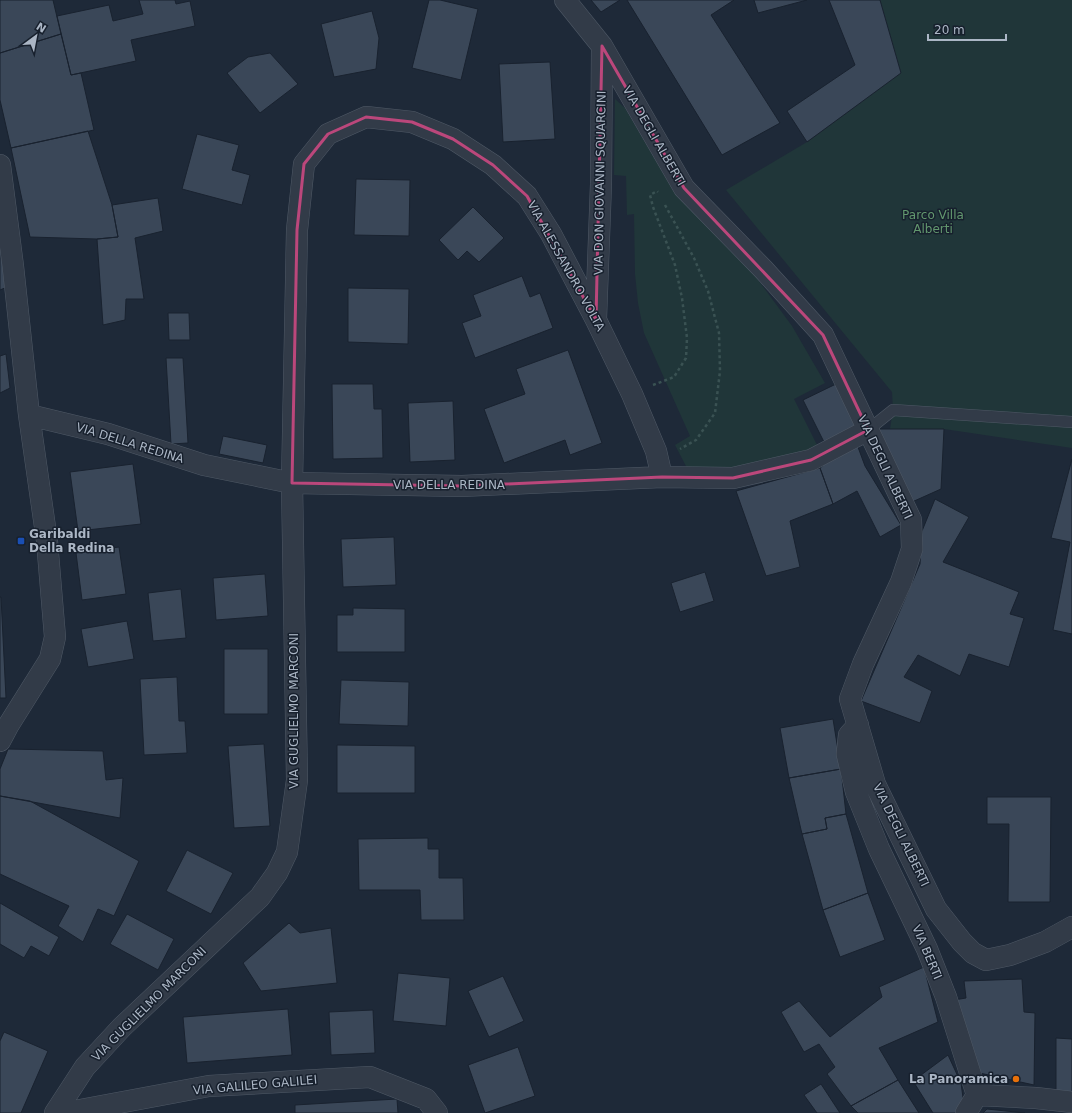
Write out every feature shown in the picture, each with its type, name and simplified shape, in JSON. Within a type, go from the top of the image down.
[{"type":"street","name":"VIA DEGLI ALBERTI","points":[[565,0],[602,46],[684,188],[763,269],[823,335],[911,520],[912,549],[901,582],[850,699],[875,784],[936,908],[962,942],[972,952],[986,960],[1010,955],[1045,942],[1072,927]]},
{"type":"street","name":"VIA DON GIOVANNI SQUARCINI","points":[[596,320],[601,184],[602,46]]},
{"type":"street","name":"VIA ALESSANDRO VOLTA","points":[[292,483],[297,230],[304,164],[328,134],[366,117],[412,122],[453,139],[493,165],[527,196],[551,234],[596,320],[632,394],[656,450],[662,477]]},
{"type":"street","points":[[0,165],[13,266],[29,415],[47,541],[55,637],[50,659],[0,741]]},
{"type":"street","name":"VIA DELLA REDINA","points":[[29,415],[108,434],[204,465],[292,483],[462,486],[662,477],[733,478],[811,460],[868,430]]},
{"type":"street","name":"VIA GUGLIELMO MARCONI","points":[[55,1113],[85,1067],[122,1027],[260,897],[277,873],[287,852],[296,780],[292,483]]},
{"type":"street","name":"VIA BERTI","points":[[858,725],[849,735],[847,754],[856,792],[879,849],[927,949],[946,997],[977,1095]]},
{"type":"street","name":"VIA GALILEO GALILEI","points":[[64,1113],[209,1086],[370,1077],[426,1099],[438,1113]]},
{"type":"street","points":[[966,1113],[977,1095],[1036,1098],[1072,1102]]},
{"type":"lane","points":[[868,430],[893,410],[1072,422]]},
{"type":"path","points":[[632,394],[674,377],[686,358],[687,338],[682,298],[675,265],[653,207],[650,195],[657,191],[661,197]]},
{"type":"path","points":[[664,203],[694,258],[708,291],[719,333],[720,371],[715,413],[696,440],[676,450]]},
{"type":"highlighted area","points":[[602,46],[684,188],[823,335],[868,430],[811,460],[733,478],[662,477],[462,486],[292,483],[297,230],[304,164],[328,134],[366,117],[412,122],[453,139],[493,165],[527,196],[596,320]]},
{"type":"green space","name":"Parco Villa Alberti","points":[[880,0],[1072,0],[1072,448],[944,429],[890,429],[893,410],[892,392],[726,190],[807,142],[900,73]]},
{"type":"green space","points":[[615,99],[625,108],[674,192],[756,277],[792,326],[825,383],[794,399],[817,445],[804,453],[720,471],[688,470],[675,445],[690,436],[644,333],[638,303],[635,274],[634,214],[627,215],[626,176],[614,175]]},
{"type":"building","points":[[0,0],[53,0],[61,34],[0,53]]},
{"type":"building","points":[[139,0],[175,0],[176,4],[190,1],[195,26],[131,40],[136,61],[71,75],[57,16],[109,5],[113,21],[143,14]]},
{"type":"building","points":[[429,0],[440,0],[478,9],[461,80],[412,68]]},
{"type":"building","points":[[591,0],[620,0],[601,12]]},
{"type":"building","points":[[627,0],[734,0],[711,15],[780,123],[722,155]]},
{"type":"building","points":[[754,0],[807,0],[758,13]]},
{"type":"building","points":[[829,0],[880,0],[901,73],[807,142],[787,111],[855,65]]},
{"type":"building","points":[[372,11],[379,38],[376,69],[334,77],[321,24]]},
{"type":"building","points":[[61,34],[71,75],[81,73],[94,130],[11,148],[0,100],[0,53]]},
{"type":"building","points":[[270,53],[298,84],[260,113],[227,73],[248,57]]},
{"type":"building","points":[[550,62],[555,139],[503,142],[499,64]]},
{"type":"building","points":[[88,131],[112,205],[118,237],[97,239],[30,237],[11,148]]},
{"type":"building","points":[[197,134],[239,145],[232,170],[250,175],[242,205],[182,189]]},
{"type":"building","points":[[356,179],[410,180],[409,236],[354,235]]},
{"type":"building","points":[[158,198],[163,231],[135,238],[144,299],[126,299],[125,320],[103,325],[97,239],[118,237],[112,205]]},
{"type":"building","points":[[473,207],[504,238],[479,262],[467,251],[458,260],[439,240]]},
{"type":"building","points":[[0,215],[7,287],[0,290]]},
{"type":"building","points":[[522,276],[530,297],[540,293],[553,328],[475,358],[462,323],[481,316],[473,295]]},
{"type":"building","points":[[348,288],[409,289],[408,344],[348,342]]},
{"type":"building","points":[[168,313],[189,313],[190,340],[169,340]]},
{"type":"building","points":[[568,350],[602,443],[570,455],[565,440],[504,463],[484,409],[525,394],[516,369]]},
{"type":"building","points":[[6,354],[10,388],[0,393],[0,356]]},
{"type":"building","points":[[166,358],[183,358],[188,443],[171,444]]},
{"type":"building","points":[[332,384],[373,384],[374,409],[382,409],[383,458],[333,459]]},
{"type":"building","points":[[836,384],[857,426],[824,442],[803,400]]},
{"type":"building","points":[[453,401],[455,460],[410,462],[408,403]]},
{"type":"building","points":[[876,429],[944,429],[941,489],[912,502]]},
{"type":"building","points":[[223,436],[267,445],[263,463],[219,454]]},
{"type":"building","points":[[855,439],[865,466],[901,525],[880,537],[857,491],[833,504],[820,468]]},
{"type":"building","points":[[1072,459],[1072,634],[1053,630],[1070,542],[1051,538]]},
{"type":"building","points":[[133,464],[141,524],[78,531],[70,472]]},
{"type":"building","points":[[820,468],[833,504],[790,521],[800,567],[766,576],[736,491]]},
{"type":"building","points":[[935,499],[969,517],[943,562],[1019,592],[1010,614],[1024,618],[1009,667],[969,654],[960,676],[918,655],[904,677],[932,691],[920,723],[861,701],[920,564],[922,531]]},
{"type":"building","points":[[394,537],[396,585],[343,587],[341,539]]},
{"type":"building","points":[[119,547],[126,594],[82,600],[76,553]]},
{"type":"building","points":[[705,572],[714,601],[680,612],[671,583]]},
{"type":"building","points":[[265,574],[268,616],[216,620],[213,578]]},
{"type":"building","points":[[181,589],[186,638],[153,641],[148,593]]},
{"type":"building","points":[[1,597],[6,698],[0,698]]},
{"type":"building","points":[[353,608],[405,609],[405,652],[337,652],[337,615],[353,615]]},
{"type":"building","points":[[127,621],[134,659],[88,667],[81,629]]},
{"type":"building","points":[[224,649],[268,649],[268,714],[224,714]]},
{"type":"building","points":[[177,677],[179,721],[185,721],[187,753],[144,755],[140,679]]},
{"type":"building","points":[[341,680],[409,682],[408,726],[339,724]]},
{"type":"building","points":[[833,719],[841,769],[789,778],[780,728]]},
{"type":"building","points":[[264,744],[270,826],[234,828],[228,746]]},
{"type":"building","points":[[337,745],[415,746],[415,793],[337,793]]},
{"type":"building","points":[[8,749],[103,751],[106,780],[123,778],[120,818],[0,796],[0,769]]},
{"type":"building","points":[[841,769],[846,814],[825,818],[827,829],[802,834],[789,778]]},
{"type":"building","points":[[0,796],[30,801],[139,861],[114,916],[98,909],[83,942],[58,926],[69,906],[0,874]]},
{"type":"building","points":[[987,797],[1051,797],[1050,902],[1008,902],[1009,824],[987,824]]},
{"type":"building","points":[[846,814],[868,893],[823,910],[802,834],[827,829],[825,818]]},
{"type":"building","points":[[428,838],[428,849],[439,849],[439,878],[463,878],[464,920],[421,920],[420,890],[359,890],[358,839]]},
{"type":"building","points":[[187,850],[233,873],[211,914],[166,891]]},
{"type":"building","points":[[868,893],[885,940],[840,957],[823,910]]},
{"type":"building","points":[[0,903],[59,937],[49,956],[31,946],[24,958],[0,944]]},
{"type":"building","points":[[127,914],[174,939],[158,970],[110,944]]},
{"type":"building","points":[[289,923],[300,933],[331,928],[337,983],[261,991],[243,963]]},
{"type":"building","points":[[924,967],[938,1022],[879,1048],[898,1080],[851,1106],[827,1074],[835,1067],[819,1044],[804,1052],[781,1012],[799,1001],[830,1037],[882,997],[879,987]]},
{"type":"building","points":[[398,973],[450,978],[446,1026],[393,1021]]},
{"type":"building","points":[[503,976],[524,1021],[489,1037],[468,991]]},
{"type":"building","points":[[1022,979],[1024,1012],[1035,1013],[1034,1085],[975,1072],[954,1000],[966,998],[964,981]]},
{"type":"building","points":[[288,1009],[292,1055],[187,1063],[183,1017]]},
{"type":"building","points":[[373,1010],[375,1053],[331,1055],[329,1012]]},
{"type":"building","points":[[4,1032],[48,1051],[21,1113],[0,1113],[0,1041]]},
{"type":"building","points":[[1056,1038],[1072,1039],[1072,1097],[1056,1097]]},
{"type":"building","points":[[518,1047],[535,1096],[485,1113],[468,1065]]},
{"type":"building","points":[[948,1055],[961,1083],[964,1105],[957,1113],[933,1113],[913,1081]]},
{"type":"building","points":[[898,1080],[919,1113],[858,1113],[851,1106]]},
{"type":"building","points":[[821,1084],[840,1113],[817,1113],[804,1095]]},
{"type":"building","points":[[397,1099],[398,1113],[295,1113],[295,1105]]},
{"type":"building","points":[[987,1109],[1025,1113],[983,1113]]},
{"type":"place","name":"Garibaldi Della Redina","points":[[21,541]]},
{"type":"place","name":"La Panoramica","points":[[1016,1079]]}]
